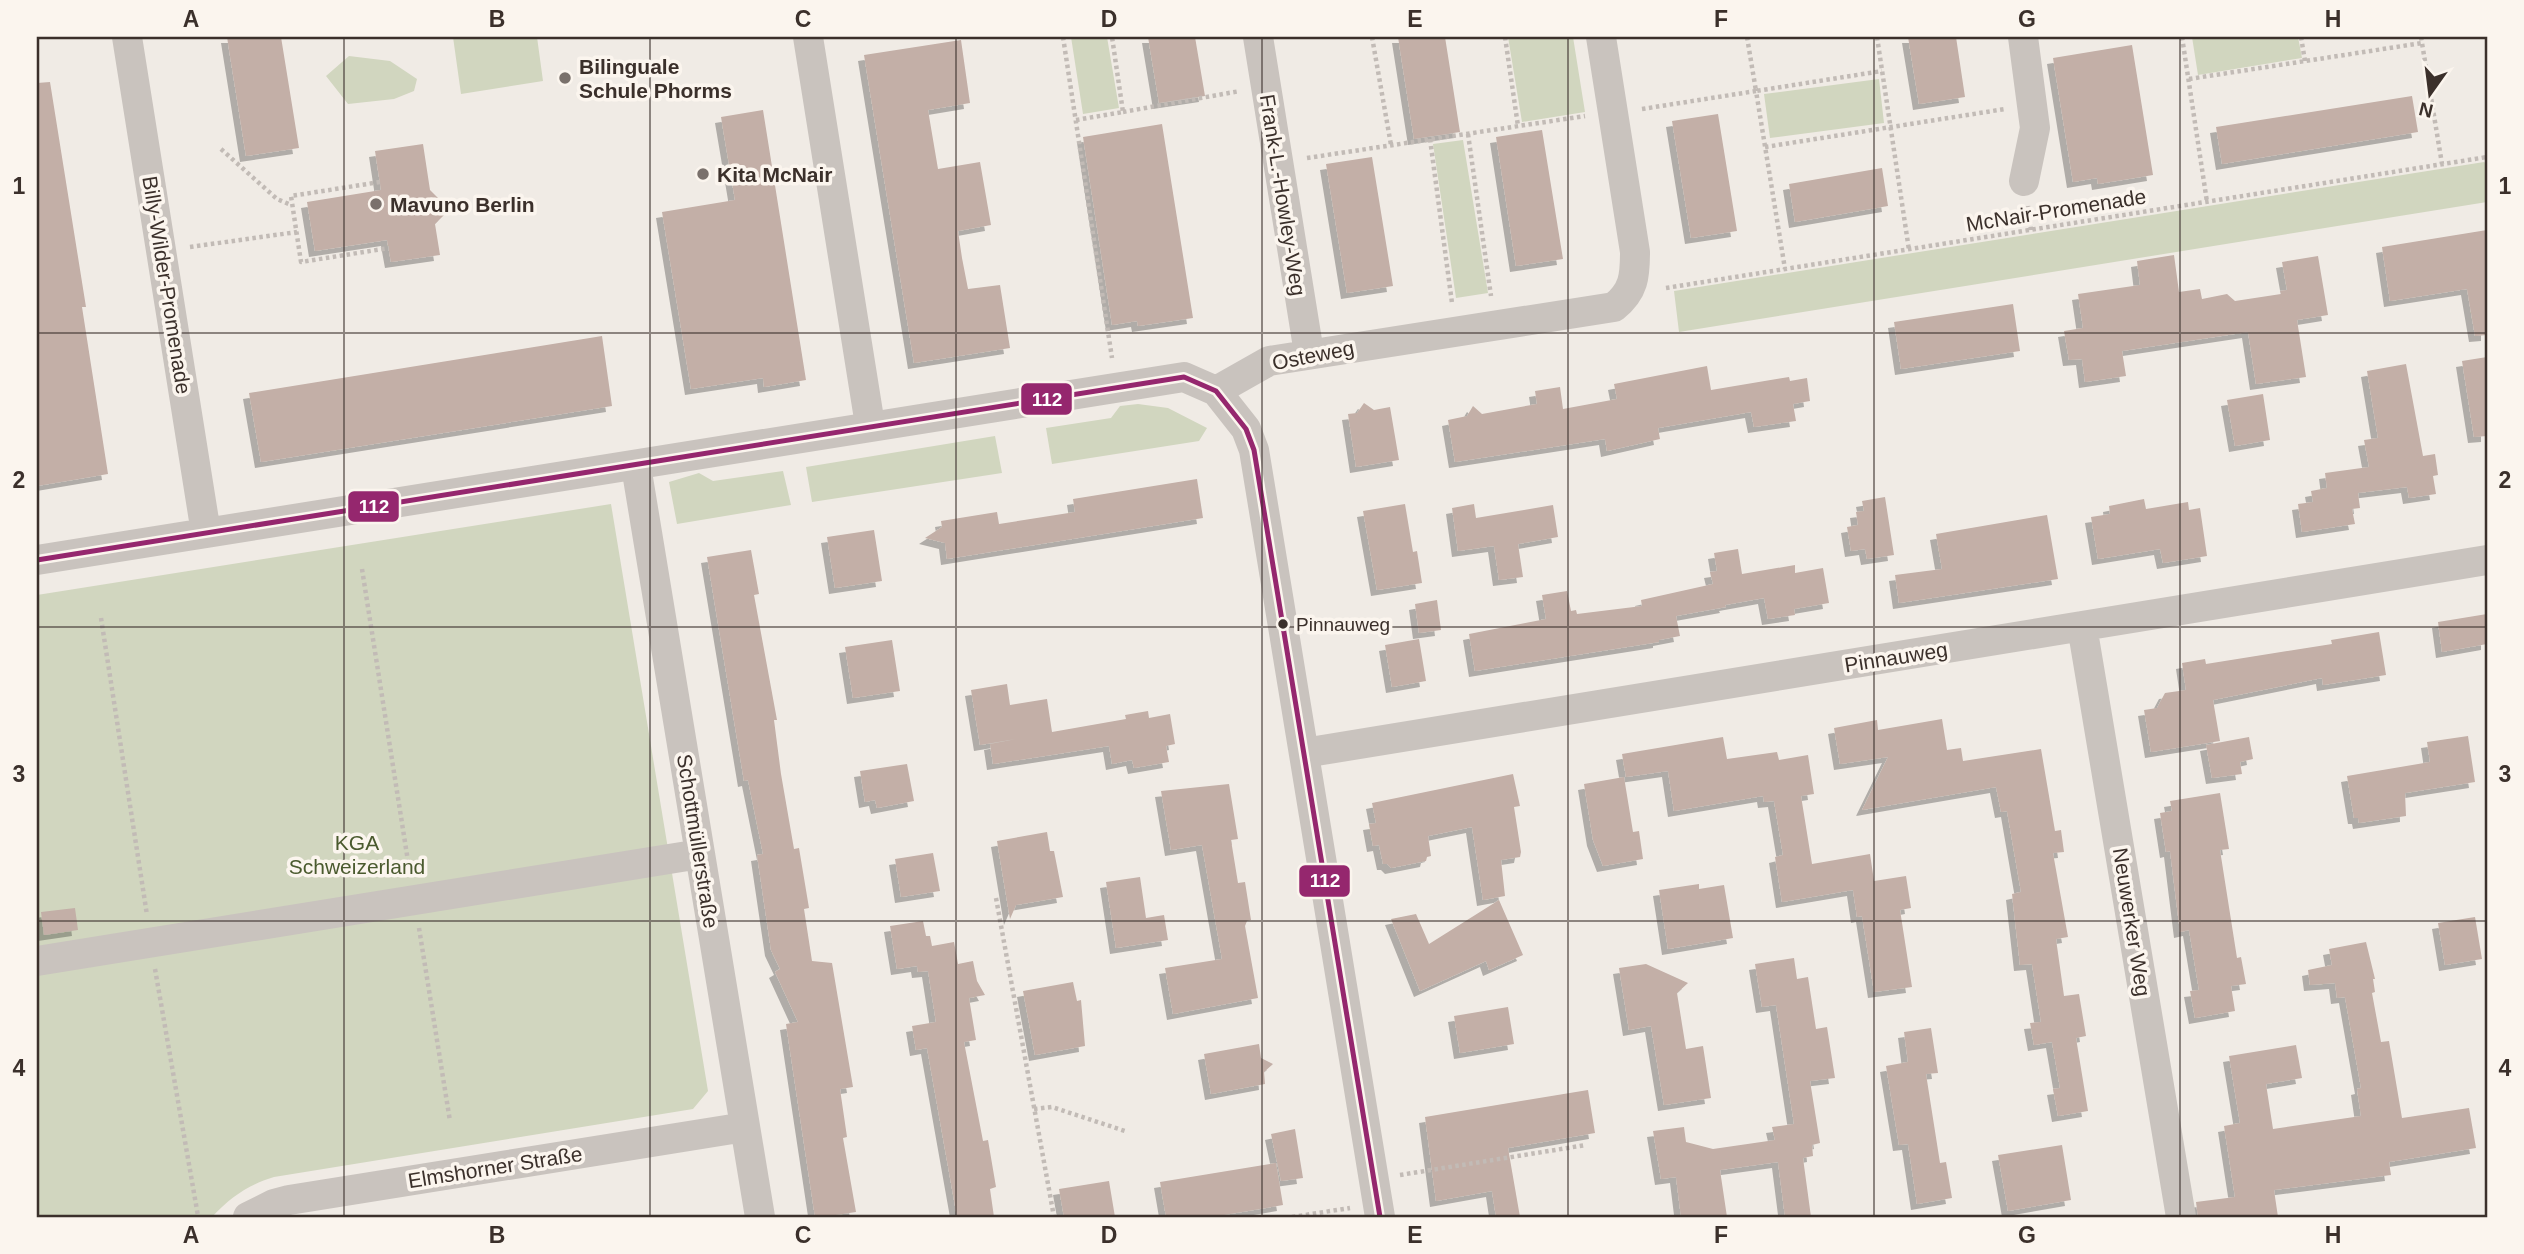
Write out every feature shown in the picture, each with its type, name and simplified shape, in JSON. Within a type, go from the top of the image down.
[{"type":"street","name":"Billy-Wilder-Promenade","points":[[127,37],[206,533]]},
{"type":"street","points":[[808,37],[870,425]]},
{"type":"street","name":"Frank-L.-Howley-Weg","points":[[1258,37],[1309,353]]},
{"type":"street","name":"Osteweg","points":[[1216,391],[1269,361],[1615,306],[1625,298],[1633,283],[1635,253],[1601,37]]},
{"type":"street","points":[[2023,37],[2035,128],[2024,181]]},
{"type":"street","points":[[37,560],[1184,377],[1216,391],[1246,429],[1254,450],[1380,1217]]},
{"type":"street","name":"Schottmüllerstraße","points":[[636,466],[760,1217]]},
{"type":"street","name":"Pinnauweg","points":[[1304,753],[2487,560]]},
{"type":"street","name":"Neuwerker Weg","points":[[2082,626],[2180,1217]]},
{"type":"street","points":[[37,961],[700,854]]},
{"type":"street","name":"Elmshorner Straße","points":[[248,1217],[289,1200],[745,1127]]},
{"type":"path","points":[[1062,37],[1112,358]]},
{"type":"path","points":[[1112,37],[1123,112]]},
{"type":"path","points":[[1373,37],[1391,145]]},
{"type":"path","points":[[1505,37],[1518,126]]},
{"type":"path","points":[[1747,37],[1785,269]]},
{"type":"path","points":[[1877,37],[1909,250]]},
{"type":"path","points":[[2182,37],[2207,202]]},
{"type":"path","points":[[2301,37],[2305,61]]},
{"type":"path","points":[[2189,79],[2422,40],[2442,164]]},
{"type":"path","points":[[1638,110],[1882,71]]},
{"type":"path","points":[[1076,120],[1266,87]]},
{"type":"path","points":[[1765,147],[2010,109]]},
{"type":"path","points":[[1278,163],[1590,115]]},
{"type":"path","points":[[1468,134],[1491,296]]},
{"type":"path","points":[[1430,139],[1452,303]]},
{"type":"path","points":[[221,149],[277,199],[292,205]]},
{"type":"path","name":"McNair-Promenade","points":[[1666,288],[2487,157]]},
{"type":"path","points":[[380,182],[291,196],[292,205],[301,262],[388,248]]},
{"type":"path","points":[[161,251],[297,232]]},
{"type":"path","points":[[362,569],[450,1121]]},
{"type":"path","points":[[996,898],[1054,1217]]},
{"type":"path","points":[[1034,1109],[1052,1107],[1125,1131]]},
{"type":"path","points":[[1400,1175],[1586,1145]]},
{"type":"path","points":[[1292,1217],[1351,1208]]},
{"type":"green space","points":[[453,37],[537,37],[543,81],[461,94]]},
{"type":"green space","points":[[1071,37],[1107,37],[1119,108],[1083,114]]},
{"type":"green space","points":[[1508,37],[1573,37],[1585,112],[1522,122]]},
{"type":"green space","points":[[2192,37],[2298,37],[2302,58],[2198,75]]},
{"type":"green space","points":[[349,56],[390,61],[417,79],[414,91],[394,99],[348,104],[326,76]]},
{"type":"green space","points":[[1879,79],[1884,123],[1770,138],[1764,94]]},
{"type":"green space","points":[[1463,140],[1488,293],[1456,298],[1433,144]]},
{"type":"green space","points":[[2484,162],[2487,164],[2487,202],[1679,332],[1674,291]]},
{"type":"green space","points":[[1138,404],[1168,408],[1207,428],[1199,441],[1052,464],[1046,428],[1111,418],[1120,406]]},
{"type":"green space","points":[[995,436],[1002,473],[812,502],[806,467]]},
{"type":"green space","points":[[783,471],[791,505],[677,524],[669,482],[699,473],[713,481]]},
{"type":"green space","name":"KGA Schweizerland","points":[[611,504],[708,1091],[693,1109],[274,1177],[240,1192],[212,1217],[37,1217],[37,595]]},
{"type":"building","points":[[227,37],[281,37],[299,148],[246,156]]},
{"type":"building","points":[[1148,37],[1195,37],[1205,96],[1159,103]]},
{"type":"building","points":[[1398,37],[1445,37],[1460,132],[1414,139]]},
{"type":"building","points":[[1908,37],[1956,37],[1965,97],[1919,104]]},
{"type":"building","points":[[961,40],[970,103],[928,110],[938,169],[980,162],[991,225],[958,231],[962,258],[968,289],[1000,285],[1010,348],[914,363],[864,55]]},
{"type":"building","points":[[2132,45],[2153,175],[2098,184],[2097,178],[2073,182],[2053,58]]},
{"type":"building","points":[[50,82],[86,307],[82,307],[108,474],[37,486],[37,83]]},
{"type":"building","points":[[2412,96],[2418,132],[2222,164],[2216,127]]},
{"type":"building","points":[[763,110],[806,380],[764,387],[763,378],[691,389],[662,212],[735,200],[721,117]]},
{"type":"building","points":[[1718,114],[1737,231],[1691,238],[1672,121]]},
{"type":"building","points":[[1162,124],[1193,318],[1138,326],[1137,321],[1112,325],[1083,137]]},
{"type":"building","points":[[1542,130],[1563,259],[1516,266],[1496,137]]},
{"type":"building","name":"Mavuno Berlin","points":[[423,144],[430,190],[446,206],[444,215],[435,224],[440,255],[391,262],[387,240],[315,251],[307,202],[381,190],[375,151]]},
{"type":"building","points":[[1372,157],[1393,286],[1347,293],[1326,164]]},
{"type":"building","points":[[1882,168],[1888,206],[1795,222],[1789,184]]},
{"type":"building","points":[[2487,230],[2487,335],[2475,336],[2467,289],[2390,301],[2382,247]]},
{"type":"building","points":[[2174,255],[2179,292],[2200,289],[2202,299],[2227,294],[2235,301],[2281,294],[2280,291],[2287,290],[2282,262],[2318,256],[2328,315],[2297,320],[2306,377],[2256,384],[2248,332],[2122,351],[2126,376],[2085,382],[2082,359],[2069,360],[2064,331],[2083,328],[2078,294],[2140,285],[2137,261]]},
{"type":"building","points":[[2013,304],[2020,351],[1901,369],[1894,322]]},
{"type":"building","points":[[602,336],[612,406],[261,462],[249,393]]},
{"type":"building","points":[[2487,357],[2487,436],[2474,437],[2462,361]]},
{"type":"building","points":[[2406,364],[2423,456],[2435,454],[2438,475],[2433,476],[2436,494],[2409,498],[2407,487],[2358,493],[2360,508],[2352,509],[2355,524],[2302,532],[2298,504],[2313,502],[2311,491],[2327,488],[2325,473],[2369,467],[2364,440],[2378,438],[2367,371]]},
{"type":"building","points":[[1707,366],[1711,390],[1789,377],[1790,381],[1807,378],[1810,401],[1793,404],[1796,421],[1754,427],[1751,412],[1658,428],[1660,439],[1607,451],[1605,439],[1455,462],[1448,420],[1467,416],[1473,406],[1482,414],[1537,404],[1535,391],[1560,387],[1563,409],[1617,399],[1614,384]]},
{"type":"building","points":[[2263,394],[2270,440],[2235,446],[2227,400]]},
{"type":"building","points":[[1364,403],[1374,410],[1390,407],[1399,460],[1356,467],[1348,414],[1357,413]]},
{"type":"building","points":[[1197,479],[1203,518],[947,559],[945,543],[925,538],[942,527],[941,521],[997,512],[999,524],[1075,512],[1073,499]]},
{"type":"building","points":[[1885,497],[1894,555],[1867,559],[1865,549],[1851,551],[1847,527],[1858,525],[1856,512],[1864,511],[1862,501]]},
{"type":"building","points":[[2144,499],[2146,509],[2188,502],[2189,510],[2200,508],[2207,556],[2163,563],[2160,549],[2098,559],[2091,517],[2110,514],[2109,506]]},
{"type":"building","points":[[1405,504],[1413,552],[1417,551],[1422,583],[1377,590],[1363,511]]},
{"type":"building","points":[[1474,504],[1476,518],[1553,505],[1558,537],[1518,544],[1523,577],[1499,580],[1494,546],[1458,551],[1452,508]]},
{"type":"building","points":[[2047,515],[2058,579],[1899,603],[1895,575],[1942,569],[1936,534]]},
{"type":"building","points":[[874,530],[882,581],[835,588],[827,537]]},
{"type":"building","points":[[1738,549],[1742,574],[1795,565],[1795,573],[1823,568],[1829,603],[1794,609],[1795,615],[1768,619],[1764,598],[1725,605],[1726,607],[1676,616],[1680,636],[1659,642],[1475,671],[1469,634],[1546,619],[1542,595],[1567,591],[1571,611],[1576,610],[1577,614],[1642,606],[1641,600],[1713,584],[1710,572],[1717,571],[1714,553]]},
{"type":"building","points":[[751,550],[759,594],[754,595],[777,720],[774,720],[781,774],[794,849],[799,848],[809,908],[804,909],[812,961],[832,963],[853,1087],[840,1089],[847,1137],[843,1138],[856,1212],[822,1217],[815,1217],[786,1024],[798,1022],[775,972],[780,969],[771,950],[757,855],[763,854],[748,780],[744,781],[707,557]]},
{"type":"building","points":[[1437,600],[1441,630],[1419,633],[1415,604]]},
{"type":"building","points":[[2487,614],[2487,644],[2442,652],[2438,622]]},
{"type":"building","points":[[2379,632],[2386,675],[2323,685],[2322,678],[2213,700],[2220,741],[2151,752],[2144,710],[2157,708],[2165,693],[2186,690],[2182,663],[2205,659],[2206,664],[2332,644],[2331,640]]},
{"type":"building","points":[[1419,639],[1426,681],[1392,687],[1385,645]]},
{"type":"building","points":[[892,640],[900,691],[853,698],[845,647]]},
{"type":"building","points":[[1007,684],[1010,705],[1047,699],[1052,732],[1126,719],[1125,715],[1148,711],[1149,718],[1170,714],[1175,744],[1166,746],[1169,762],[1134,768],[1132,760],[1112,764],[1109,746],[993,764],[990,744],[1016,739],[980,745],[971,690]]},
{"type":"building","points":[[1942,719],[1947,750],[1961,748],[1963,761],[2041,749],[2055,831],[2061,830],[2064,852],[2053,853],[2068,937],[2056,939],[2064,996],[2079,994],[2086,1036],[2076,1038],[2088,1111],[2058,1116],[2053,1089],[2060,1088],[2052,1042],[2034,1045],[2030,1023],[2041,1022],[2032,964],[2020,965],[2012,894],[2021,892],[2007,811],[2001,812],[1996,787],[1862,810],[1888,757],[1840,764],[1834,728],[1877,720],[1878,730]]},
{"type":"building","points":[[2468,736],[2475,782],[2405,793],[2406,816],[2359,823],[2358,818],[2354,818],[2347,776],[2430,762],[2427,742]]},
{"type":"building","points":[[1723,737],[1727,759],[1777,752],[1779,760],[1808,755],[1814,794],[1801,796],[1812,864],[1870,854],[1874,881],[1906,876],[1911,908],[1900,910],[1912,987],[1874,992],[1862,916],[1857,917],[1853,890],[1782,902],[1775,857],[1783,855],[1774,801],[1764,802],[1763,796],[1674,811],[1668,771],[1626,777],[1622,754]]},
{"type":"building","points":[[2249,737],[2253,759],[2240,762],[2242,774],[2212,778],[2206,745]]},
{"type":"building","points":[[907,764],[914,801],[877,808],[875,800],[865,802],[860,771]]},
{"type":"building","points":[[1513,774],[1520,806],[1514,807],[1521,852],[1520,857],[1501,860],[1505,896],[1483,900],[1472,827],[1428,836],[1431,856],[1427,857],[1426,861],[1391,868],[1383,864],[1379,845],[1373,846],[1369,824],[1376,823],[1372,803]]},
{"type":"building","points":[[1624,777],[1633,832],[1639,831],[1643,859],[1603,866],[1593,840],[1584,784]]},
{"type":"building","points":[[1229,784],[1238,839],[1231,840],[1238,883],[1245,882],[1251,920],[1247,921],[1245,926],[1258,998],[1173,1014],[1165,968],[1222,959],[1202,845],[1171,850],[1161,791]]},
{"type":"building","points":[[2220,793],[2229,849],[2220,850],[2237,958],[2241,957],[2246,984],[2231,986],[2235,1011],[2195,1018],[2190,991],[2199,990],[2189,930],[2180,932],[2170,851],[2166,852],[2160,813],[2172,811],[2170,801]]},
{"type":"building","points":[[1047,832],[1050,851],[1054,851],[1063,897],[1016,905],[1010,919],[997,841]]},
{"type":"building","points":[[933,853],[940,891],[901,897],[895,859]]},
{"type":"building","points":[[1140,877],[1146,918],[1164,915],[1168,940],[1116,948],[1106,882]]},
{"type":"building","points":[[1699,884],[1699,889],[1724,885],[1733,938],[1668,949],[1659,890]]},
{"type":"building","points":[[1499,900],[1523,955],[1489,970],[1486,961],[1420,991],[1391,919],[1416,914],[1429,944]]},
{"type":"building","points":[[75,908],[78,930],[44,935],[41,912]]},
{"type":"building","points":[[2475,917],[2482,959],[2445,965],[2438,923]]},
{"type":"building","points":[[923,921],[926,936],[930,936],[932,946],[954,942],[958,964],[973,961],[977,981],[985,995],[969,998],[976,1040],[964,1042],[983,1141],[988,1140],[996,1187],[990,1189],[994,1217],[957,1217],[927,1048],[916,1050],[912,1026],[936,1022],[928,971],[918,972],[917,966],[897,969],[890,926]]},
{"type":"building","points":[[2366,942],[2375,979],[2375,992],[2372,993],[2381,1042],[2389,1041],[2402,1118],[2469,1108],[2476,1148],[2389,1162],[2391,1175],[2274,1190],[2278,1217],[2198,1217],[2196,1202],[2235,1197],[2224,1126],[2240,1123],[2229,1056],[2296,1045],[2302,1078],[2266,1084],[2273,1129],[2361,1116],[2357,1089],[2361,1088],[2345,997],[2337,998],[2335,983],[2310,985],[2308,970],[2332,965],[2329,949]]},
{"type":"building","points":[[1794,958],[1797,979],[1808,977],[1816,1029],[1827,1027],[1835,1078],[1810,1081],[1820,1143],[1812,1145],[1813,1156],[1803,1158],[1811,1217],[1785,1217],[1778,1162],[1720,1170],[1727,1217],[1681,1217],[1676,1177],[1661,1179],[1653,1131],[1684,1127],[1686,1142],[1713,1149],[1775,1140],[1772,1127],[1794,1124],[1776,1005],[1762,1007],[1755,964]]},
{"type":"building","points":[[1646,964],[1688,983],[1677,993],[1686,1049],[1703,1046],[1711,1098],[1664,1105],[1651,1026],[1629,1030],[1619,968]]},
{"type":"building","points":[[1073,982],[1077,1001],[1081,1000],[1085,1046],[1035,1055],[1023,991]]},
{"type":"building","points":[[1508,1007],[1514,1044],[1460,1053],[1454,1016]]},
{"type":"building","points":[[1931,1028],[1938,1073],[1926,1074],[1940,1163],[1946,1162],[1952,1198],[1917,1204],[1908,1144],[1899,1145],[1886,1066],[1908,1062],[1904,1032]]},
{"type":"building","points":[[1259,1044],[1261,1058],[1273,1064],[1264,1072],[1265,1084],[1211,1094],[1204,1054]]},
{"type":"building","points":[[1588,1090],[1595,1133],[1508,1148],[1520,1217],[1496,1217],[1492,1191],[1436,1201],[1425,1117]]},
{"type":"building","points":[[1295,1129],[1303,1178],[1281,1181],[1271,1134]]},
{"type":"building","points":[[2062,1145],[2071,1200],[2008,1211],[1998,1155]]},
{"type":"building","points":[[1276,1163],[1283,1205],[1212,1217],[1166,1217],[1160,1182]]},
{"type":"building","points":[[1109,1181],[1115,1217],[1064,1217],[1059,1189]]},
{"type":"transit line","name":"112","points":[[37,560],[1184,377],[1216,391],[1246,429],[1254,450],[1380,1217]]},
{"type":"place","name":"Bilinguale Schule Phorms","points":[[565,78]]},
{"type":"place","name":"Kita McNair","points":[[703,174]]},
{"type":"place","name":"Mavuno Berlin","points":[[376,204]]},
{"type":"place","name":"Pinnauweg","points":[[1283,624]]}]
